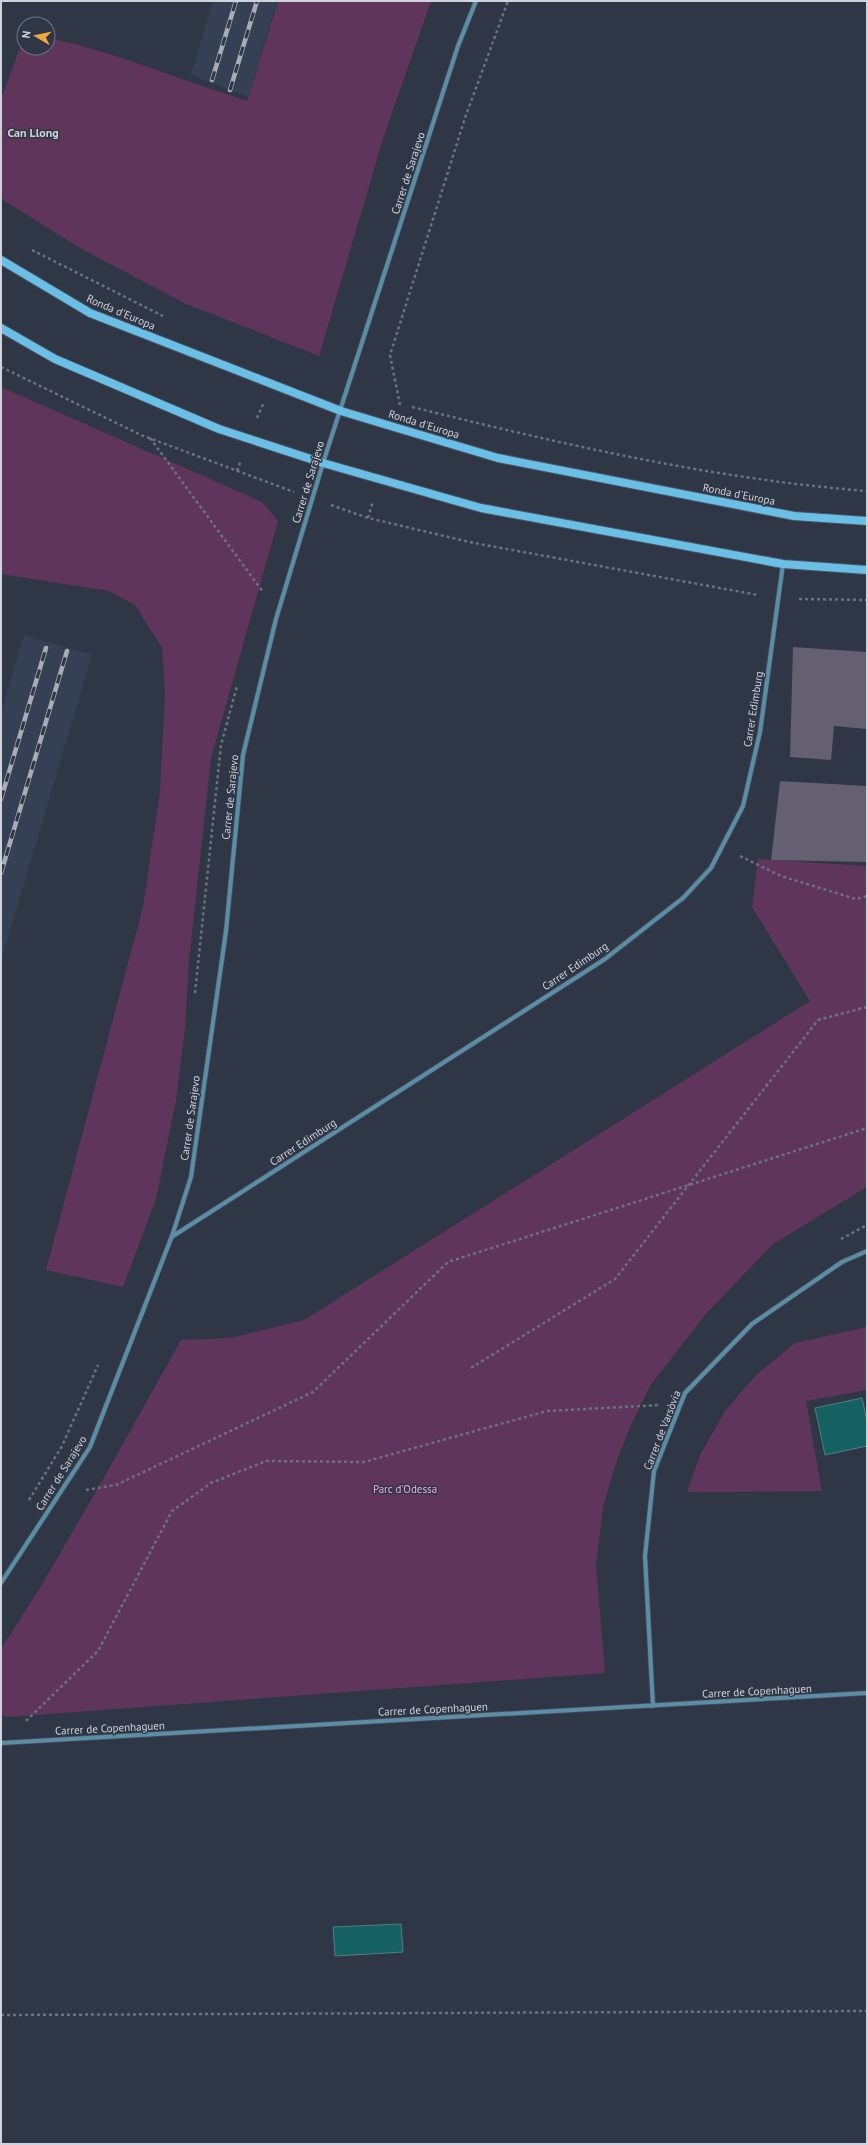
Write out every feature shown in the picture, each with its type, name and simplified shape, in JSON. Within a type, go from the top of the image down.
[{"type":"street","name":"Carrer de Sarajevo","points":[[1,1583],[90,1447],[172,1236],[191,1177],[226,931],[243,755],[276,619],[323,462],[341,411],[458,46],[476,1]]},
{"type":"street","name":"Ronda d'Europa","points":[[1,260],[90,313],[341,411],[498,458],[794,516],[867,521]]},
{"type":"street","points":[[1,328],[55,359],[219,429],[323,462],[481,508],[783,564],[867,570]]},
{"type":"street","name":"Carrer Edimburg","points":[[172,1236],[605,959],[683,898],[711,868],[743,806],[760,732],[783,564]]},
{"type":"street","name":"Carrer de Varsòvia","points":[[653,1706],[645,1556],[654,1471],[684,1393],[752,1324],[842,1262],[867,1251]]},
{"type":"street","name":"Carrer de Copenhaguen","points":[[2,1743],[867,1693]]},
{"type":"path","points":[[400,404],[390,355],[465,118],[508,1]]},
{"type":"path","points":[[27,248],[129,300],[171,319]]},
{"type":"path","points":[[393,402],[530,436],[717,472],[824,487],[867,490]]},
{"type":"path","points":[[150,438],[263,592],[261,599]]},
{"type":"path","points":[[195,995],[220,745],[238,684]]},
{"type":"path","points":[[722,847],[781,876],[856,899],[867,896]]},
{"type":"path","points":[[471,1368],[615,1279],[818,1020],[867,1007]]},
{"type":"path","points":[[58,1495],[116,1485],[313,1392],[448,1262],[867,1128]]},
{"type":"path","points":[[25,1506],[62,1446],[100,1360]]},
{"type":"path","points":[[2,1743],[98,1651],[172,1510],[211,1483],[266,1461],[364,1462],[548,1411],[680,1404]]},
{"type":"path","points":[[1,2015],[867,2011]]},
{"type":"shaded area","points":[[213,1],[277,1],[248,97],[191,75]]},
{"type":"shaded area","points":[[24,635],[92,655],[1,961],[1,713]]},
{"type":"shaded area","points":[[862,1398],[867,1421],[867,1446],[825,1455],[815,1408]]},
{"type":"shaded area","points":[[401,1924],[403,1952],[335,1956],[333,1927]]},
{"type":"green space","points":[[278,1],[431,1],[383,139],[319,356],[184,303],[80,248],[3,200],[1,192],[1,99],[17,56],[56,56],[56,40],[124,59],[247,101]]},
{"type":"green space","points":[[1,387],[262,502],[278,521],[211,758],[189,961],[185,1028],[176,1100],[156,1199],[123,1287],[46,1270],[143,907],[160,791],[165,695],[162,648],[135,605],[109,591],[1,574]]},
{"type":"green space","name":"Parc d'Odessa","points":[[758,859],[867,866],[867,1187],[773,1244],[705,1315],[650,1386],[631,1425],[617,1460],[603,1507],[596,1565],[605,1673],[8,1717],[1,1715],[1,1649],[41,1586],[101,1483],[181,1340],[230,1338],[304,1320],[810,1001],[752,907]]},
{"type":"green space","points":[[867,1327],[867,1390],[806,1401],[822,1491],[687,1492],[700,1455],[725,1411],[757,1374],[795,1343]]},
{"type":"building","points":[[793,647],[867,652],[867,729],[834,726],[831,760],[790,757]]},
{"type":"building","points":[[780,781],[867,786],[867,862],[771,860]]},
{"type":"railway","points":[[212,80],[236,1]]},
{"type":"railway","points":[[230,90],[257,1]]},
{"type":"railway","points":[[1,799],[46,648]]},
{"type":"railway","points":[[1,873],[67,651]]},
{"type":"district","name":"Can Llong","points":[[33,132]]}]
